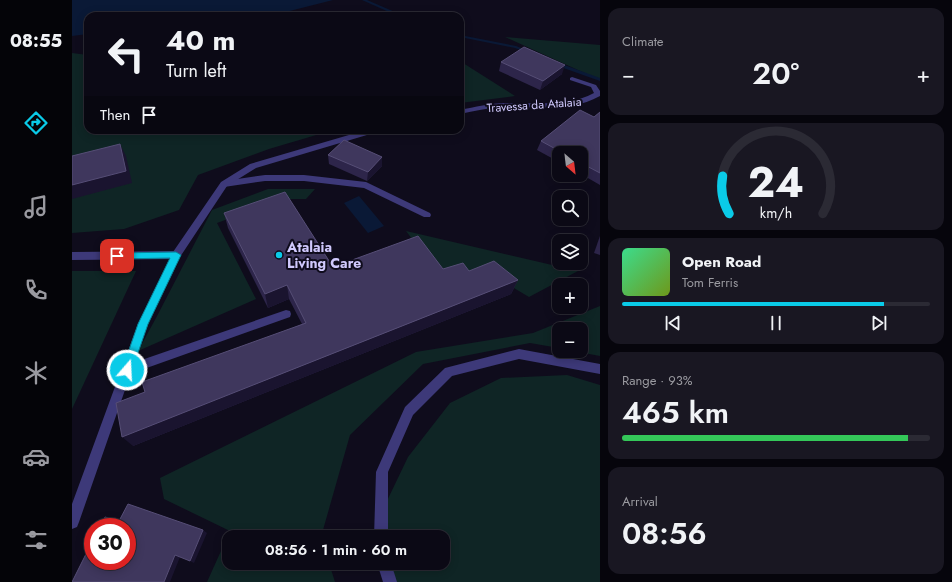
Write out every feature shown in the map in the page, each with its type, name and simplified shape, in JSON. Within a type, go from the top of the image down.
[{"type":"street","name":"Travessa da Atalaia","points":[[464,111],[505,105],[562,105],[586,102],[598,94],[594,86],[572,79]]},
{"type":"street","points":[[72,522],[143,324],[176,255],[224,184],[253,166],[361,134]]},
{"type":"street","points":[[224,184],[265,178],[304,178],[366,185],[427,216]]},
{"type":"street","points":[[72,256],[176,255]]},
{"type":"street","points":[[127,370],[286,314]]},
{"type":"street","points":[[381,530],[382,472],[409,411],[449,372],[519,354],[600,369]]},
{"type":"street","points":[[386,570],[390,582]]},
{"type":"green space","points":[[505,37],[600,45],[600,80]]},
{"type":"green space","points":[[72,53],[84,54],[84,134],[320,134],[269,149],[198,175],[179,210],[124,229],[72,233]]},
{"type":"green space","points":[[464,64],[515,96],[464,102]]},
{"type":"green space","points":[[268,189],[315,189],[306,199],[281,199],[217,223],[256,299],[138,351],[212,210]]},
{"type":"green space","points":[[406,231],[552,265],[552,270],[578,271],[565,278],[552,278],[552,285],[529,297],[485,271],[441,277]]},
{"type":"green space","points":[[72,271],[136,271],[72,409]]},
{"type":"green space","points":[[600,306],[600,356],[588,354],[588,322],[560,322],[580,314],[588,314],[588,311]]},
{"type":"green space","points":[[552,325],[552,347],[530,343],[423,364],[350,435],[323,530],[228,530],[164,499],[160,478],[416,352],[533,333]]},
{"type":"green space","points":[[567,375],[600,385],[600,582],[387,582],[385,570],[450,570],[450,530],[384,530],[385,505],[408,457],[450,403],[501,378]]},
{"type":"green space","points":[[222,549],[222,570],[331,570],[335,582],[207,582]]},
{"type":"water","points":[[72,0],[333,0],[286,12],[84,12],[84,34],[72,36]]},
{"type":"water","points":[[359,196],[384,226],[368,233],[344,203]]},
{"type":"building","points":[[524,47],[565,65],[543,81],[501,62]]},
{"type":"building","points":[[580,110],[594,117],[600,112],[600,173],[588,167],[588,146],[552,147],[541,141]]},
{"type":"building","points":[[344,140],[382,157],[368,172],[328,155]]},
{"type":"building","points":[[120,144],[126,171],[72,185],[72,156]]},
{"type":"building","points":[[285,192],[333,267],[418,236],[443,269],[463,263],[469,271],[494,261],[518,280],[122,437],[116,403],[145,392],[142,382],[306,323],[287,285],[265,294],[224,213]]},
{"type":"building","points":[[128,504],[203,530],[190,561],[175,555],[164,582],[72,582],[84,558],[84,570],[136,570],[136,518],[121,518]]},
{"type":"waterway","points":[[364,0],[392,12]]},
{"type":"waterway","points":[[464,37],[516,47],[529,52]]},
{"type":"waterway","points":[[557,64],[600,80]]},
{"type":"place","name":"Atalaia Living Care","points":[[279,255]]},
{"type":"route","points":[[117,256],[176,255],[143,324],[127,370]]}]
